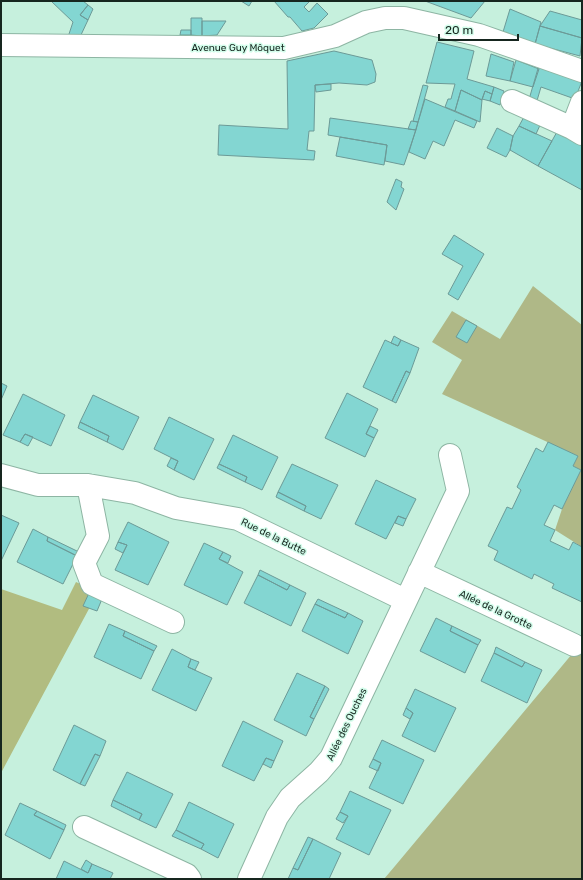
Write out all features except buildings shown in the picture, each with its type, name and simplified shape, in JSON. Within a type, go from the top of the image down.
[{"type":"street","name":"Avenue Guy Môquet","points":[[1,45],[284,48],[335,36],[366,22],[382,9],[404,18],[479,35],[582,70]]},
{"type":"street","points":[[512,101],[577,131],[582,102]]},
{"type":"street","points":[[405,600],[458,491],[450,456]]},
{"type":"street","name":"Rue de la Butte","points":[[1,475],[38,485],[88,485],[135,493],[176,508],[238,519],[405,600]]},
{"type":"street","points":[[88,485],[98,536],[84,563],[92,584],[173,622]]},
{"type":"street","name":"Allée de la Grotte","points":[[419,572],[574,645]]},
{"type":"street","name":"Allée des Ouches","points":[[249,879],[278,817],[290,798],[319,772],[331,758],[405,600]]},
{"type":"street","points":[[84,827],[187,875],[190,879]]},
{"type":"green space","points":[[533,286],[582,325],[582,547],[555,530],[562,509],[581,470],[573,466],[578,456],[442,394],[462,360],[432,342],[452,311],[500,339]]},
{"type":"green space","points":[[76,582],[98,592],[1,773],[1,589],[62,610]]},
{"type":"green space","points":[[582,642],[582,879],[384,879],[395,866]]}]
